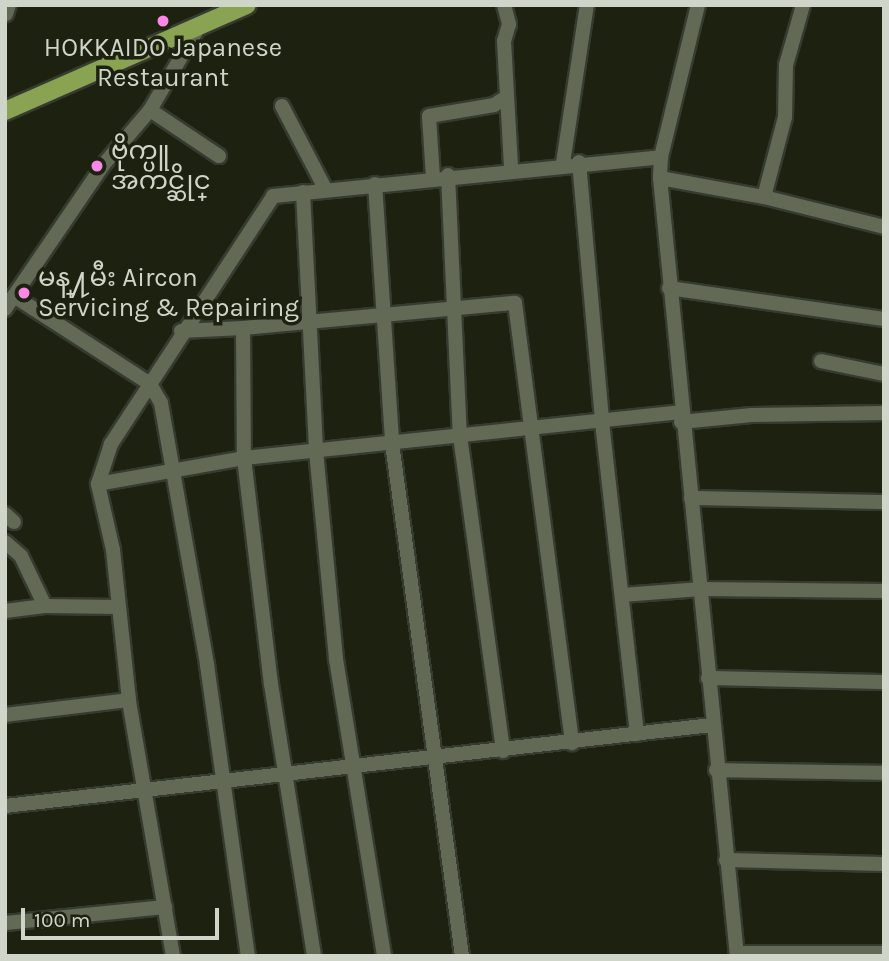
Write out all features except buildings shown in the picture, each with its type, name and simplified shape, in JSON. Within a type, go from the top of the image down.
[{"type":"main road","points":[[5,111],[197,30],[247,5]]},
{"type":"street","points":[[6,14],[9,5]]},
{"type":"street","points":[[504,5],[509,24],[504,41],[511,168]]},
{"type":"street","points":[[563,163],[587,5]]},
{"type":"street","points":[[698,5],[661,157],[660,178],[681,417],[701,589],[716,770],[737,954],[884,953]]},
{"type":"street","points":[[765,197],[785,117],[786,65],[803,5]]},
{"type":"street","points":[[5,309],[104,164],[150,110],[197,30]]},
{"type":"street","points":[[433,177],[429,116],[494,105],[507,97]]},
{"type":"street","points":[[282,106],[326,190]]},
{"type":"street","points":[[150,110],[219,156]]},
{"type":"street","points":[[173,956],[130,700],[113,550],[98,484],[111,444],[181,331],[273,196],[511,168],[661,157]]},
{"type":"street","points":[[579,162],[602,422],[637,734]]},
{"type":"street","points":[[448,175],[460,436],[503,751]]},
{"type":"street","points":[[660,178],[765,197],[884,227]]},
{"type":"street","points":[[375,184],[392,443],[432,760],[462,956]]},
{"type":"street","points":[[303,192],[312,321],[316,451],[337,659],[384,956]]},
{"type":"street","points":[[669,288],[884,319]]},
{"type":"street","points":[[14,296],[150,384],[165,416],[170,474],[184,522],[224,781],[247,956]]},
{"type":"street","points":[[181,331],[243,328],[453,306],[514,303],[528,429],[572,743]]},
{"type":"street","points":[[243,328],[244,458],[285,773],[314,956]]},
{"type":"street","points":[[821,361],[884,374]]},
{"type":"street","points":[[98,484],[170,474],[244,458],[602,422],[681,417],[884,413]]},
{"type":"street","points":[[691,498],[884,502]]},
{"type":"street","points":[[5,542],[21,556],[45,606]]},
{"type":"street","points":[[622,595],[701,589],[884,592]]},
{"type":"street","points":[[5,611],[45,606],[118,607]]},
{"type":"street","points":[[708,678],[884,682]]},
{"type":"street","points":[[5,715],[130,700]]},
{"type":"street","points":[[5,806],[285,773],[432,760],[712,725]]},
{"type":"street","points":[[716,770],[884,773]]},
{"type":"street","points":[[726,860],[884,864]]},
{"type":"street","points":[[5,923],[165,907]]},
{"type":"place","name":"HOKKAIDO Japanese Restaurant","points":[[163,21]]},
{"type":"place","name":"ဗိုက္ပူ အကင္ဆိုင္","points":[[97,166]]},
{"type":"place","name":"မန္႔မီး Aircon Servicing & Repairing","points":[[24,293]]}]
